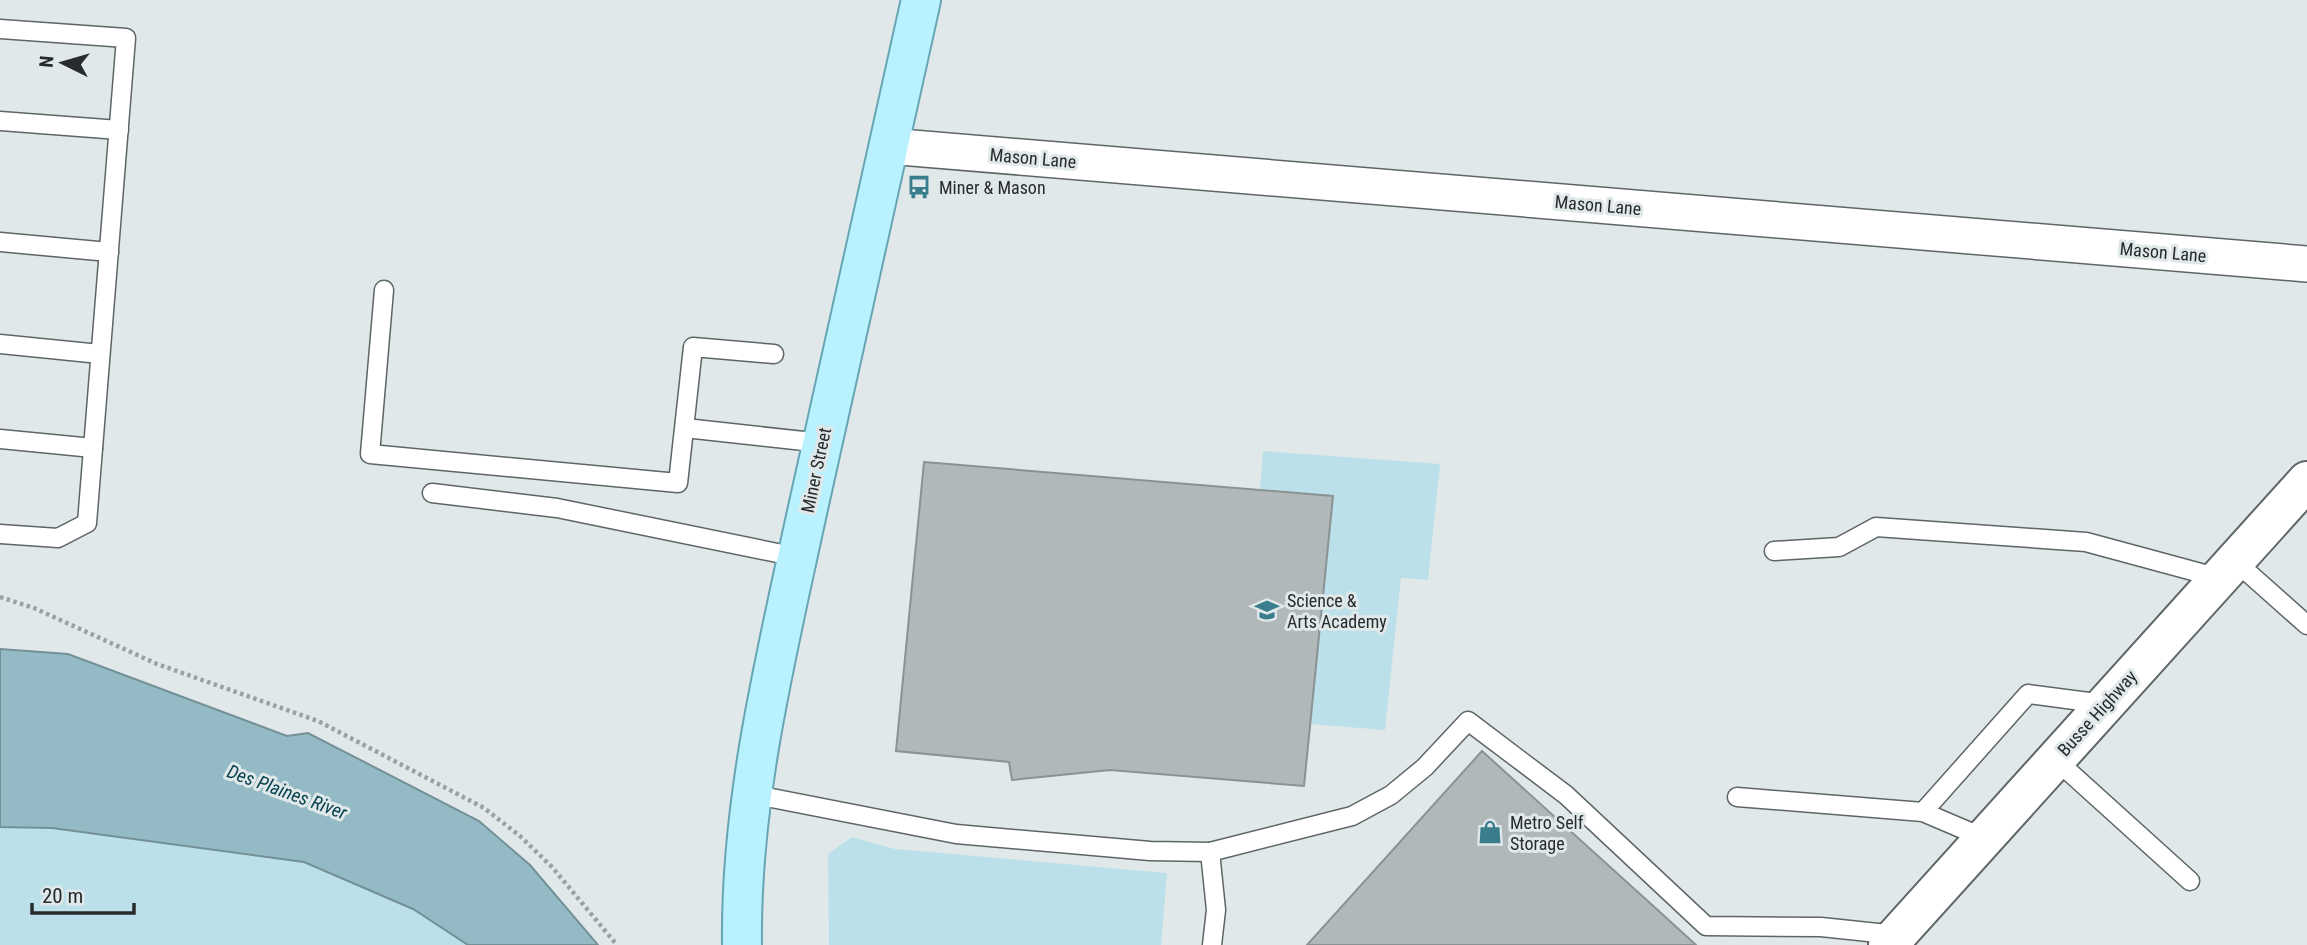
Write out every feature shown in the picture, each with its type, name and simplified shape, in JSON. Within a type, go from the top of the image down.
[{"type":"main road","name":"Miner Street","points":[[742,945],[742,903],[751,794],[797,556],[921,0]]},
{"type":"main road","name":"Busse Highway","points":[[1892,940],[2307,481]]},
{"type":"street","name":"Mason Lane","points":[[888,146],[2307,264]]},
{"type":"lane","points":[[0,29],[126,38],[87,523],[58,538],[0,534]]},
{"type":"lane","points":[[0,121],[119,130]]},
{"type":"lane","points":[[0,242],[109,252]]},
{"type":"lane","points":[[384,290],[369,454],[678,483],[693,347],[774,354]]},
{"type":"lane","points":[[0,344],[100,354]]},
{"type":"lane","points":[[685,428],[822,443]]},
{"type":"lane","points":[[0,439],[93,448]]},
{"type":"lane","points":[[432,493],[556,508],[797,556]]},
{"type":"lane","points":[[1774,551],[1839,547],[1876,527],[2086,542],[2227,570],[2307,625]]},
{"type":"lane","points":[[1923,812],[2028,694],[2105,704]]},
{"type":"lane","points":[[751,794],[956,834],[1150,851],[1210,852],[1352,816],[1391,795],[1424,768],[1468,721],[1566,795],[1706,926],[1821,927],[1892,940]]},
{"type":"lane","points":[[2056,759],[2190,881]]},
{"type":"lane","points":[[1737,797],[1923,812],[1984,838]]},
{"type":"lane","points":[[1210,852],[1216,909],[1212,945]]},
{"type":"path","points":[[0,597],[34,608],[157,664],[318,721],[484,808],[520,835],[552,867],[617,945]]},
{"type":"shaded area","points":[[1263,451],[1440,464],[1428,580],[1401,578],[1385,730],[1310,724],[1332,496],[1260,490]]},
{"type":"shaded area","points":[[0,827],[52,828],[304,862],[413,909],[468,945],[0,945]]},
{"type":"shaded area","points":[[852,837],[895,849],[1167,873],[1161,945],[829,945],[828,854]]},
{"type":"water","name":"Des Plaines River","points":[[0,649],[68,654],[287,736],[308,733],[479,821],[530,865],[598,945],[468,945],[413,909],[304,862],[52,828],[0,827]]},
{"type":"building","points":[[924,462],[1333,496],[1304,786],[1110,770],[1012,780],[1009,762],[896,751]]},
{"type":"building","name":"Metro Self Storage","points":[[1482,751],[1661,913],[1696,945],[1307,945]]},
{"type":"place","name":"Miner & Mason","points":[[919,187]]},
{"type":"place","name":"Science & Arts Academy","points":[[1267,610]]},
{"type":"place","name":"Metro Self Storage","points":[[1490,832]]}]
